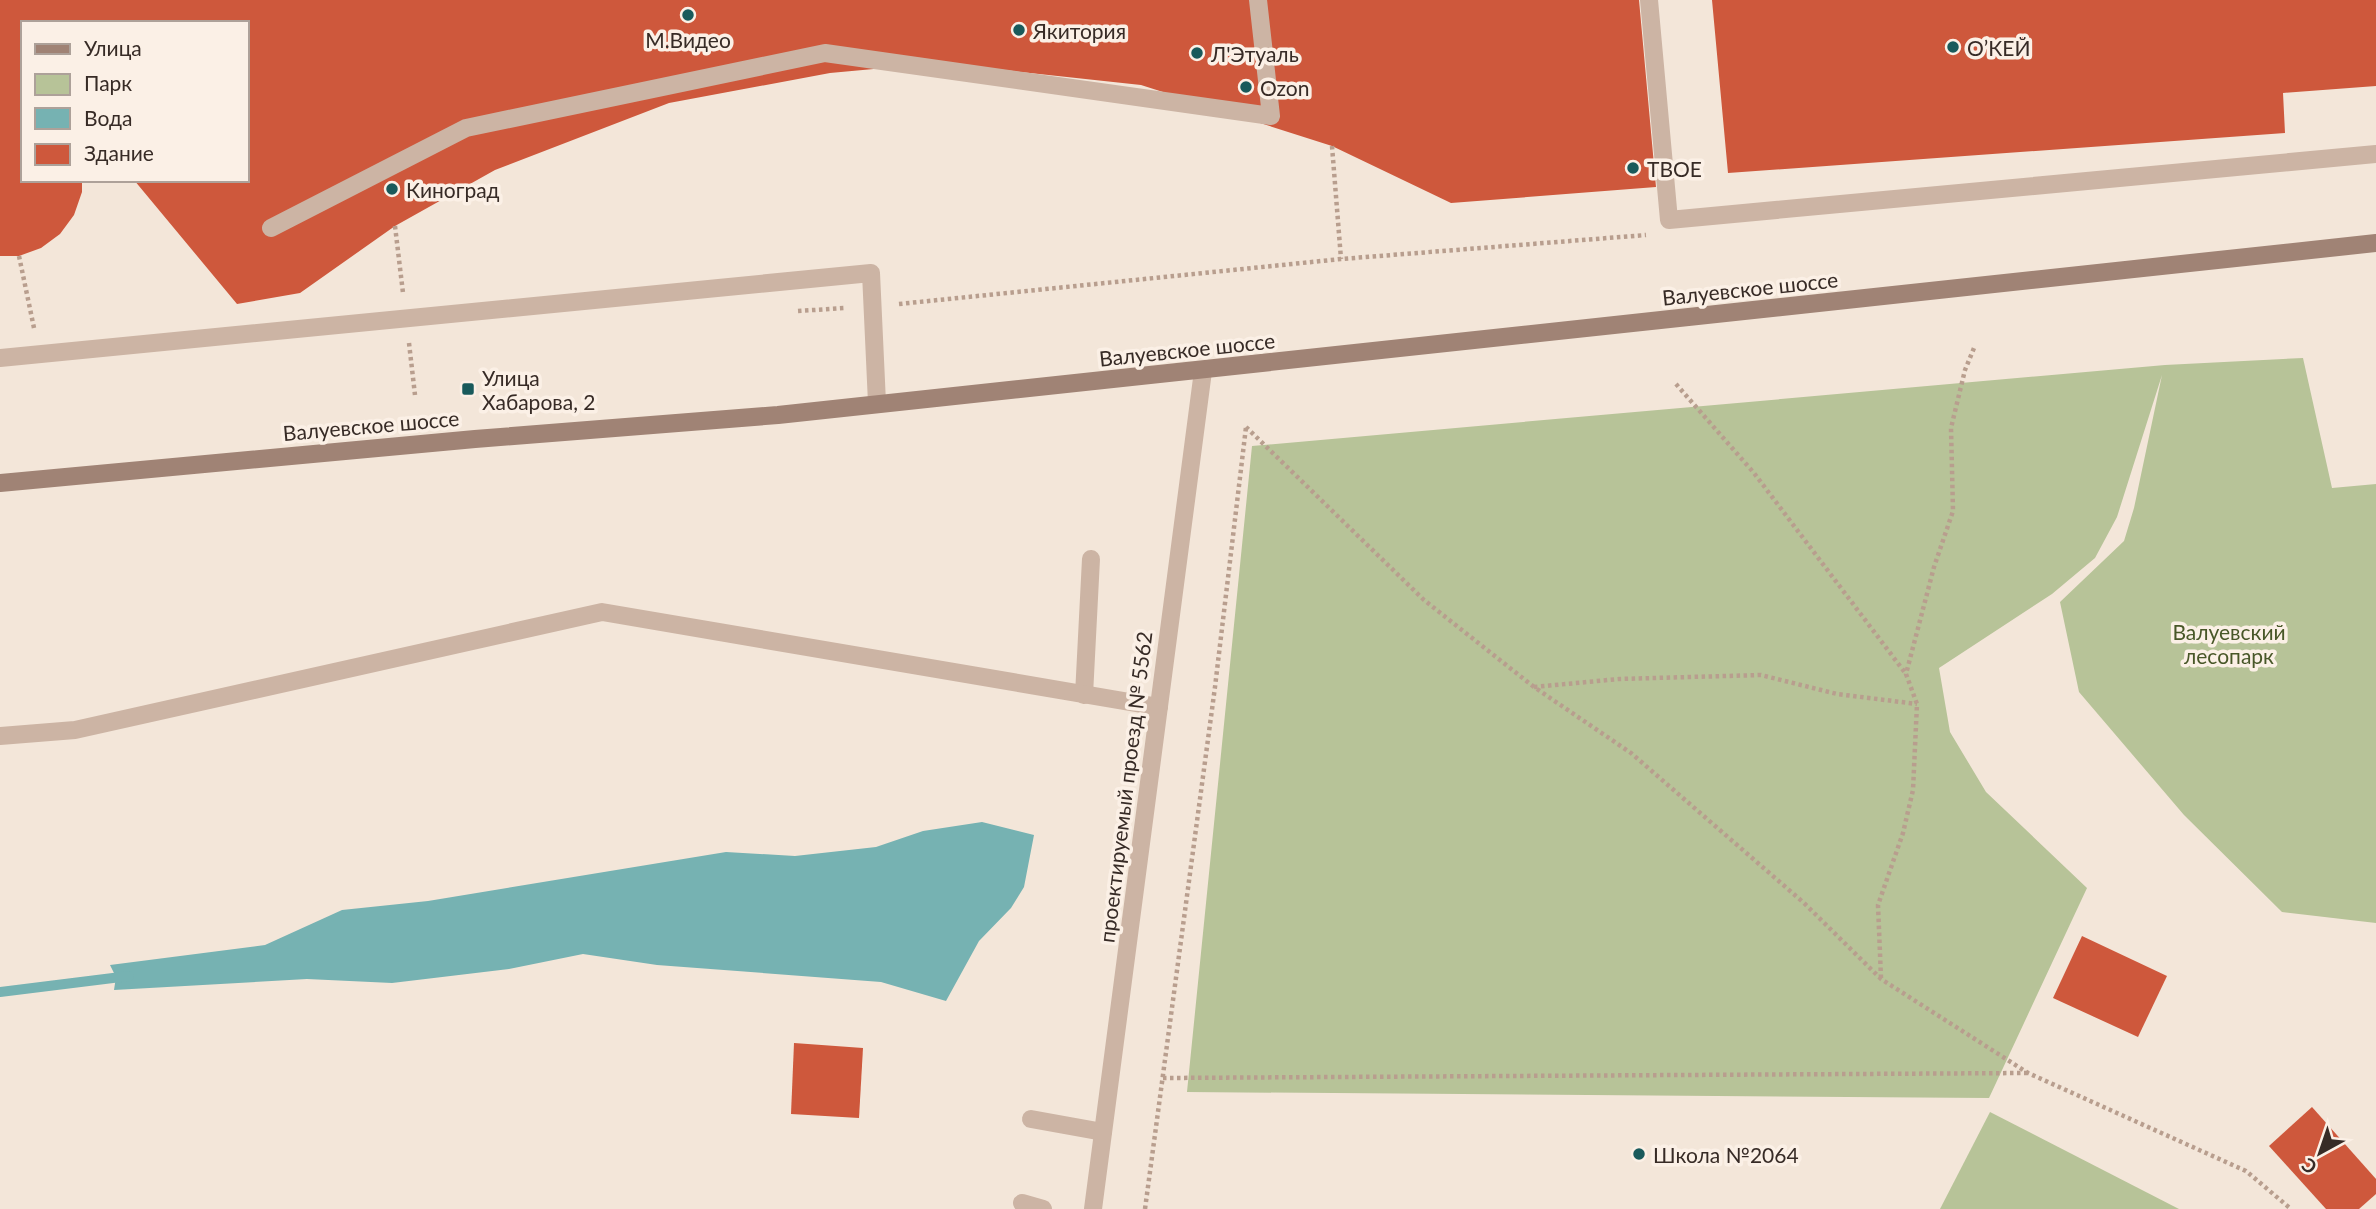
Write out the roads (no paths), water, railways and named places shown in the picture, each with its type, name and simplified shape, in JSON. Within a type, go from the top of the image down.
[{"type":"main road","name":"Валуевское шоссе","points":[[0,483],[475,439],[778,415],[2376,243]]},
{"type":"street","points":[[271,228],[466,128],[825,52],[1271,116],[1258,0]]},
{"type":"street","points":[[1649,0],[1664,227],[2376,154]]},
{"type":"street","points":[[0,358],[871,273],[877,403]]},
{"type":"street","name":"проектируемый проезд № 5562","points":[[1093,1209],[1203,371]]},
{"type":"street","points":[[1084,695],[1091,559]]},
{"type":"street","points":[[0,736],[75,730],[602,612],[1159,707]]},
{"type":"street","points":[[1031,1119],[1103,1132]]},
{"type":"street","points":[[1022,1203],[1043,1209]]},
{"type":"water","points":[[982,822],[1034,835],[1024,887],[1011,908],[979,941],[946,1001],[881,982],[657,965],[583,954],[509,969],[392,983],[307,979],[114,990],[116,977],[110,965],[265,945],[342,910],[428,901],[726,852],[795,856],[876,847],[923,831]]},
{"type":"waterway","points":[[0,992],[129,976]]},
{"type":"place","name":"М.Видео","points":[[688,15]]},
{"type":"place","name":"Якитория","points":[[1019,30]]},
{"type":"place","name":"О’КЕЙ","points":[[1953,47]]},
{"type":"place","name":"Л'Этуаль","points":[[1197,53]]},
{"type":"place","name":"Ozon","points":[[1246,87]]},
{"type":"place","name":"ТВОЕ","points":[[1633,168]]},
{"type":"place","name":"Киноград","points":[[392,189]]},
{"type":"place","name":"Улица Хабарова, 2","points":[[468,389]]},
{"type":"place","name":"Школа №2064","points":[[1639,1154]]},
{"type":"park label","name":"Валуевский лесопарк","points":[[2229,643]]}]
